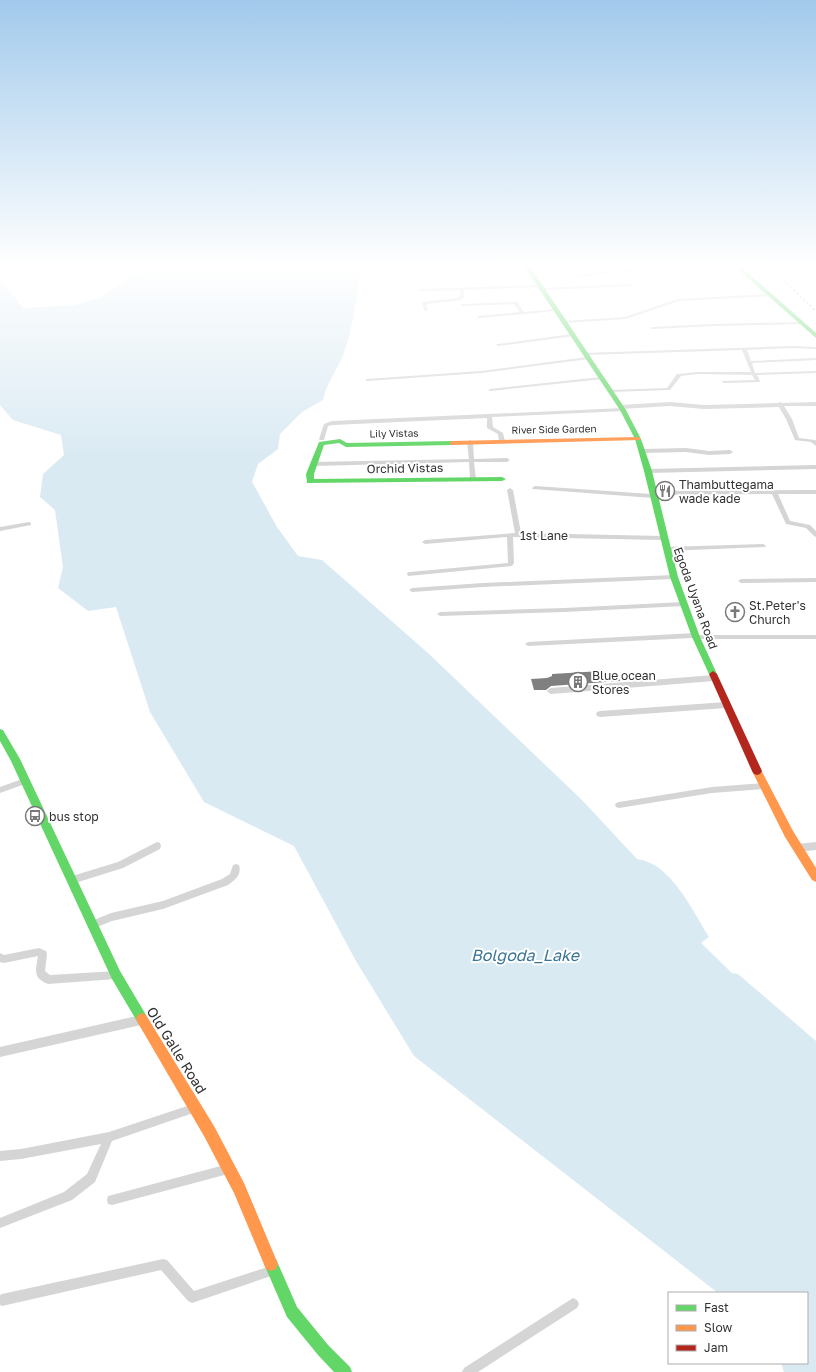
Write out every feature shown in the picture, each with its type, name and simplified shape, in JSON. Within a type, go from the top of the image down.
[{"type":"main road","name":"Egoda Uyana Road","points":[[568,329],[585,356],[622,408],[638,439],[643,451],[663,538],[674,578],[696,636],[764,786],[798,848],[816,877]]},
{"type":"main road","points":[[807,329],[816,336]]},
{"type":"main road","name":"River Side Garden","points":[[470,442],[638,439]]},
{"type":"main road","points":[[314,464],[322,441]]},
{"type":"main road","name":"Lily Vistas","points":[[322,441],[340,442],[346,445],[470,442]]},
{"type":"main road","name":"Orchid Vistas","points":[[314,464],[310,481],[502,479]]},
{"type":"main road","name":"Old Galle Road","points":[[0,733],[25,781],[116,975],[141,1020],[196,1108],[239,1188],[292,1312],[323,1350],[345,1372]]},
{"type":"street","points":[[498,345],[572,335]]},
{"type":"street","points":[[367,380],[481,372],[585,356],[793,347],[816,348]]},
{"type":"street","points":[[724,382],[758,381],[752,374],[750,362],[744,349]]},
{"type":"street","points":[[750,362],[816,359]]},
{"type":"street","points":[[610,391],[668,389],[679,375],[703,373],[752,374],[816,372]]},
{"type":"street","points":[[490,390],[601,378]]},
{"type":"street","points":[[322,441],[326,425],[332,423],[489,416],[670,404],[704,407],[816,404]]},
{"type":"street","points":[[780,404],[789,419],[797,440],[814,440],[816,444]]},
{"type":"street","points":[[489,416],[490,428],[500,433],[502,442]]},
{"type":"street","points":[[470,442],[473,479]]},
{"type":"street","points":[[643,451],[686,450],[709,453],[730,452]]},
{"type":"street","points":[[314,464],[507,460]]},
{"type":"street","points":[[648,471],[816,467]]},
{"type":"street","points":[[535,488],[653,495],[816,492]]},
{"type":"street","points":[[510,490],[518,535]]},
{"type":"street","points":[[774,492],[788,523],[808,526],[816,535]]},
{"type":"street","points":[[0,529],[29,524]]},
{"type":"street","points":[[410,574],[510,565],[510,535]]},
{"type":"street","name":"1st Lane","points":[[425,542],[510,535],[663,538]]},
{"type":"street","points":[[666,549],[763,546]]},
{"type":"street","points":[[412,590],[483,585],[674,578]]},
{"type":"street","points":[[741,581],[816,580]]},
{"type":"street","points":[[440,614],[684,604]]},
{"type":"street","points":[[528,644],[696,636],[816,637]]},
{"type":"street","points":[[551,691],[714,678]]},
{"type":"street","points":[[600,714],[726,705]]},
{"type":"street","points":[[0,790],[25,781]]},
{"type":"street","points":[[619,805],[712,790],[764,786]]},
{"type":"street","points":[[72,880],[120,865],[157,846]]},
{"type":"street","points":[[798,848],[816,846]]},
{"type":"street","points":[[92,925],[111,917],[157,907],[225,882],[234,876],[236,868]]},
{"type":"street","points":[[0,957],[4,959],[39,952],[43,954],[40,973],[48,980],[116,975]]},
{"type":"street","points":[[0,1052],[141,1020]]},
{"type":"street","points":[[0,1156],[21,1154],[108,1137],[196,1108]]},
{"type":"street","points":[[0,1223],[68,1196],[91,1178],[108,1137]]},
{"type":"street","points":[[112,1200],[228,1169]]},
{"type":"street","points":[[2,1300],[163,1264],[192,1297],[274,1270]]},
{"type":"street","points":[[468,1372],[573,1304]]},
{"type":"water","name":"Bolgoda_Lake","points":[[0,329],[350,329],[342,358],[326,389],[323,400],[302,412],[280,434],[278,449],[258,464],[252,482],[277,527],[298,556],[322,560],[428,653],[582,800],[637,859],[649,862],[670,878],[688,902],[709,937],[701,943],[732,973],[738,974],[816,1041],[816,1372],[784,1372],[781,1364],[808,1364],[808,1292],[717,1292],[414,1056],[356,961],[294,846],[204,802],[150,712],[116,607],[88,611],[58,588],[63,567],[55,510],[40,497],[43,474],[64,455],[61,435],[13,420],[0,405]]},
{"type":"building","name":"Blue ocean Stores","points":[[601,671],[602,675],[613,674],[614,677],[618,676],[620,681],[551,686],[546,690],[534,690],[531,679],[547,678],[552,676],[552,674]]},
{"type":"traffic: fast","points":[[569,329],[623,410],[638,439],[648,471],[674,577],[696,637],[713,674]]},
{"type":"traffic: fast","points":[[808,329],[816,336]]},
{"type":"traffic: fast","points":[[452,443],[346,445],[340,441],[321,443],[310,474],[310,481],[502,479]]},
{"type":"traffic: fast","points":[[0,733],[15,759],[116,975],[142,1019]]},
{"type":"traffic: fast","points":[[271,1264],[292,1312],[323,1350],[345,1372]]},
{"type":"traffic: slow","points":[[452,443],[638,439]]},
{"type":"traffic: slow","points":[[757,771],[789,834],[816,877]]},
{"type":"traffic: slow","points":[[142,1019],[209,1131],[239,1188],[271,1264]]},
{"type":"traffic: jam","points":[[713,674],[757,771]]},
{"type":"place","name":"Thambuttegama wade kade","points":[[665,491]]},
{"type":"place","name":"St.Peter's Church","points":[[735,612]]},
{"type":"place","name":"Blue ocean Stores","points":[[578,682]]},
{"type":"place","name":"bus stop","points":[[35,816]]}]
